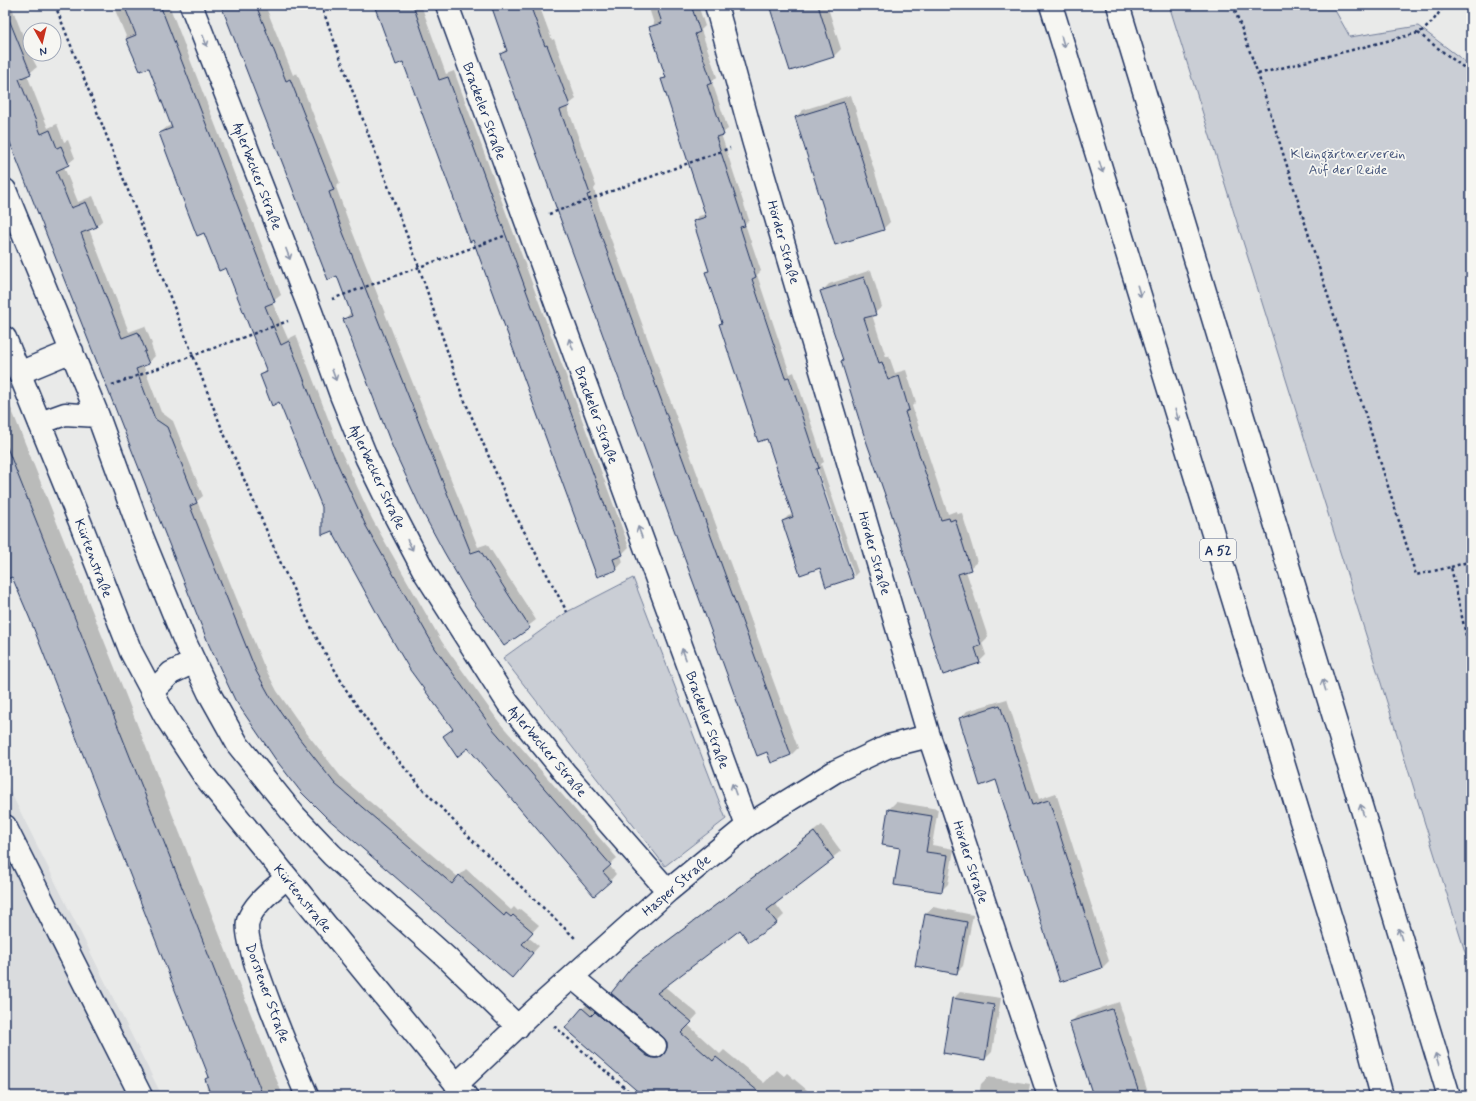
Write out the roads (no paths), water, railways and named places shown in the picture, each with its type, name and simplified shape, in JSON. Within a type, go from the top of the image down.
[{"type":"main road","name":"Aplerbecker Straße","points":[[191,5],[367,459],[425,573],[508,704],[565,773],[668,891]]},
{"type":"main road","name":"Brackeler Straße","points":[[447,5],[747,826]]},
{"type":"main road","name":"Hörder Straße","points":[[716,5],[753,140],[929,736],[1049,1096]]},
{"type":"main road","name":"A 52","points":[[1051,5],[1353,991],[1382,1096]]},
{"type":"main road","points":[[1118,5],[1449,1096]]},
{"type":"main road","points":[[5,190],[89,393],[141,534],[194,662],[209,693],[238,745],[295,816],[332,855],[446,956],[518,1027]]},
{"type":"main road","name":"Kürtenstraße","points":[[5,338],[131,652],[165,716],[205,777],[461,1091]]},
{"type":"main road","points":[[19,373],[72,351]]},
{"type":"main road","points":[[40,423],[66,414],[98,416]]},
{"type":"main road","points":[[152,692],[171,673],[194,662]]},
{"type":"main road","name":"Hasper Straße","points":[[461,1091],[535,1010],[668,891],[747,826],[836,771],[889,746],[929,736]]},
{"type":"main road","points":[[5,826],[141,1096]]},
{"type":"main road","name":"Dorstener Straße","points":[[286,878],[260,901],[248,921],[248,932],[252,957],[307,1096]]},
{"type":"main road","points":[[572,977],[655,1046]]},
{"type":"park label","name":"Kleingärtnerverein Auf der Reide","points":[[1348,162]]}]
